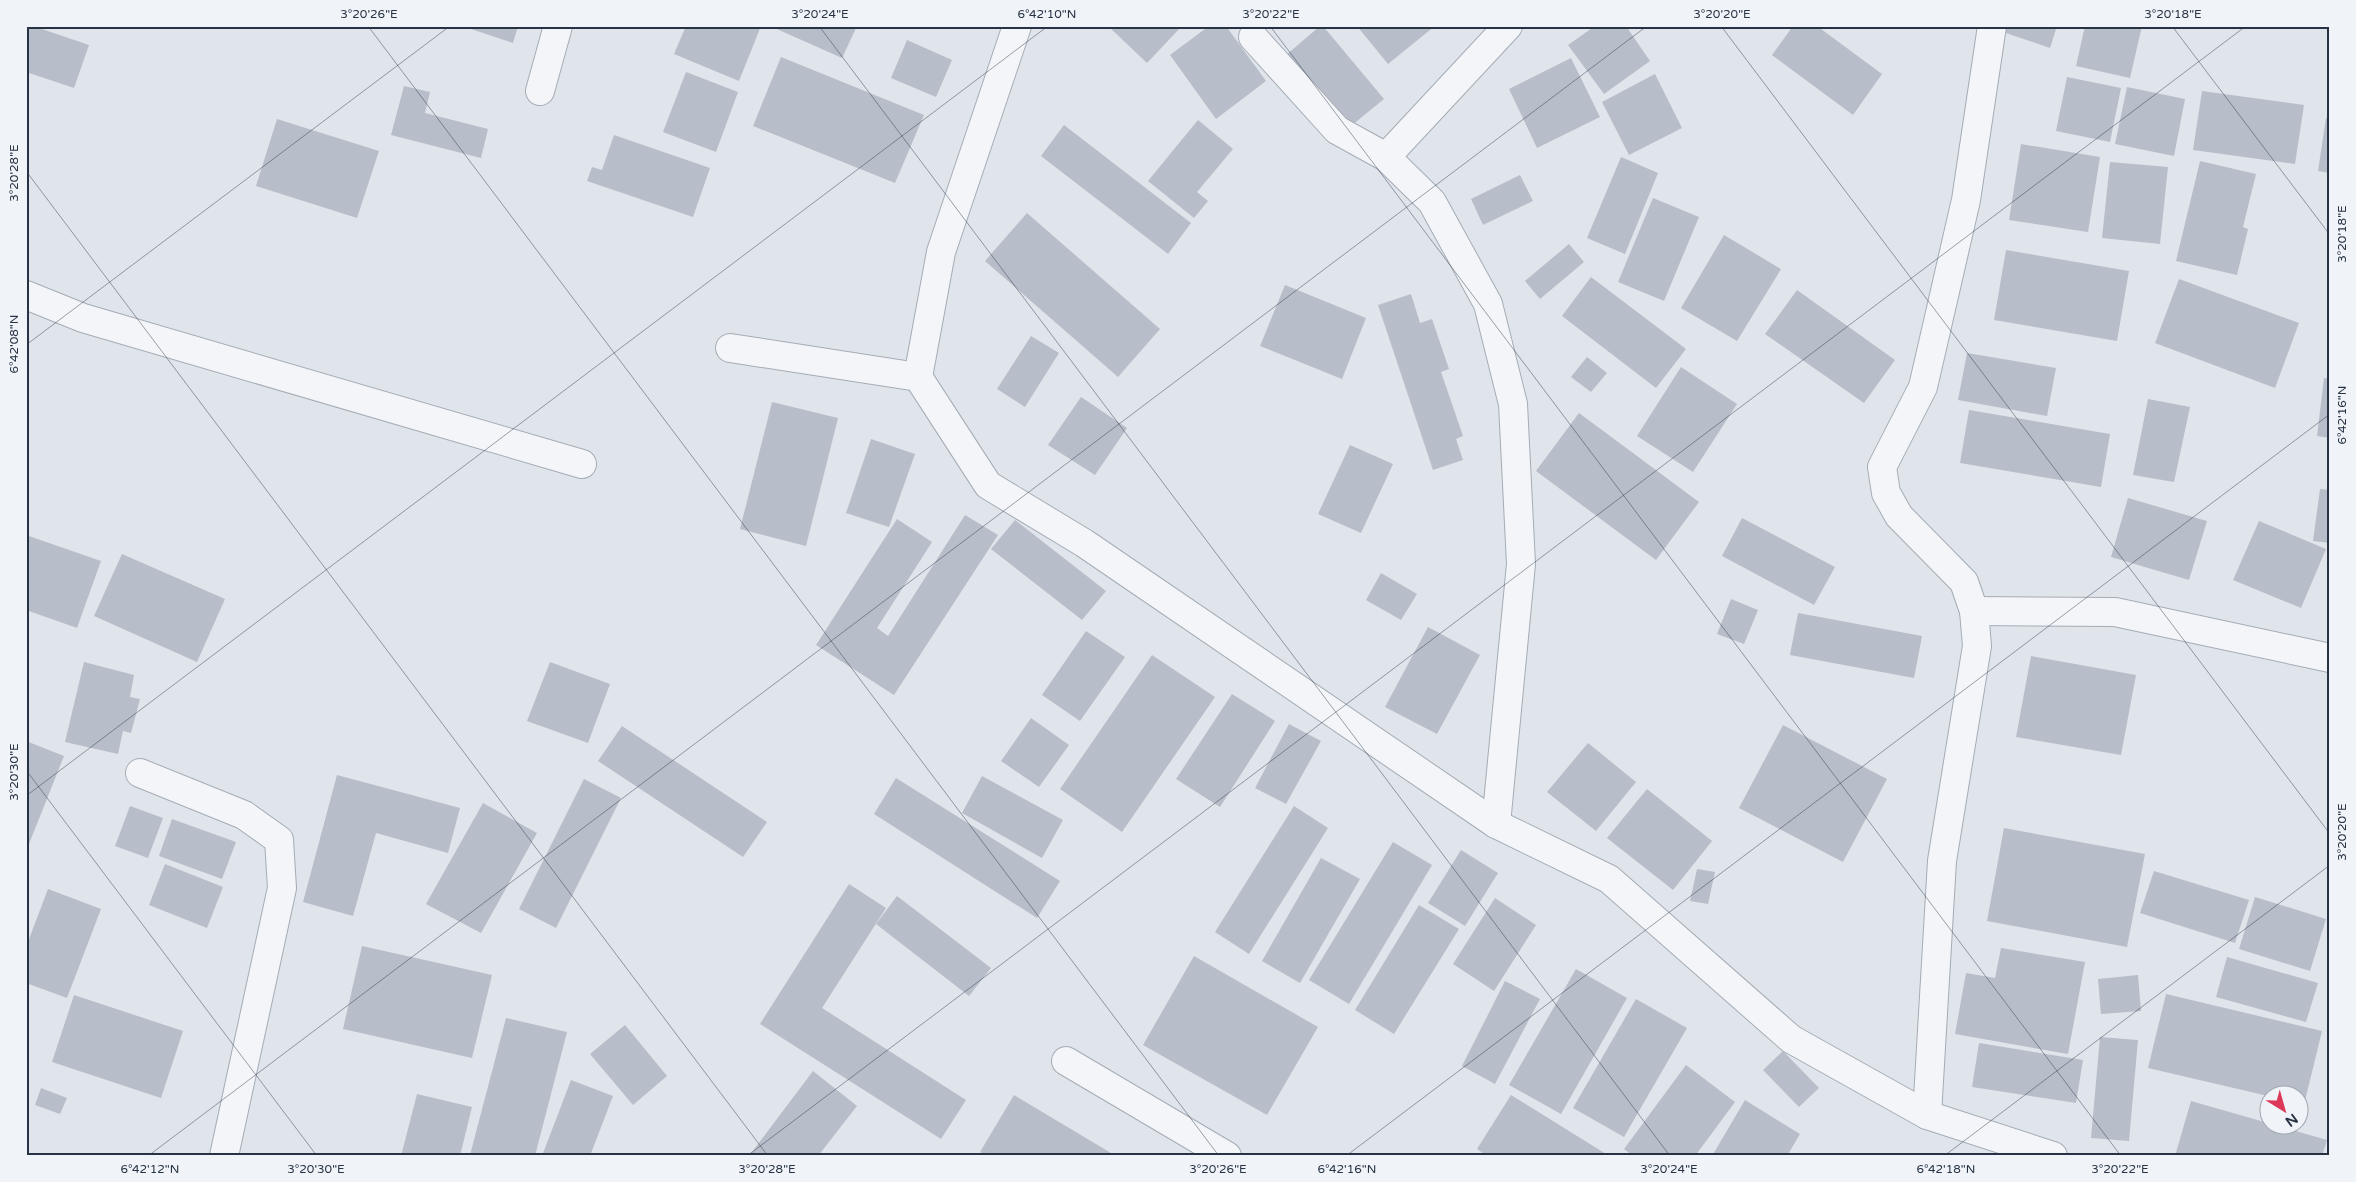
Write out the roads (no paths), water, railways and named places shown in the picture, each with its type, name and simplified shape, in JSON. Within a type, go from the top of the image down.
[{"type":"street","points":[[540,91],[558,26]]},
{"type":"street","points":[[1017,26],[940,252],[918,377],[988,485],[1084,543],[1496,824],[1609,879],[1792,1039],[1927,1115],[2052,1156]]},
{"type":"street","points":[[1386,157],[1508,26]]},
{"type":"street","points":[[1927,1115],[1942,861],[1977,646],[1974,612],[1964,582],[1899,516],[1886,493],[1882,467],[1923,387],[1966,200],[1992,26]]},
{"type":"street","points":[[1253,37],[1336,130],[1386,157],[1432,202],[1488,304],[1513,404],[1521,564],[1496,824]]},
{"type":"street","points":[[26,294],[83,318],[582,464]]},
{"type":"street","points":[[730,348],[918,377]]},
{"type":"street","points":[[1974,612],[2115,612],[2330,658]]},
{"type":"street","points":[[140,773],[244,816],[279,840],[282,888],[224,1156]]},
{"type":"street","points":[[1066,1061],[1227,1156]]}]
